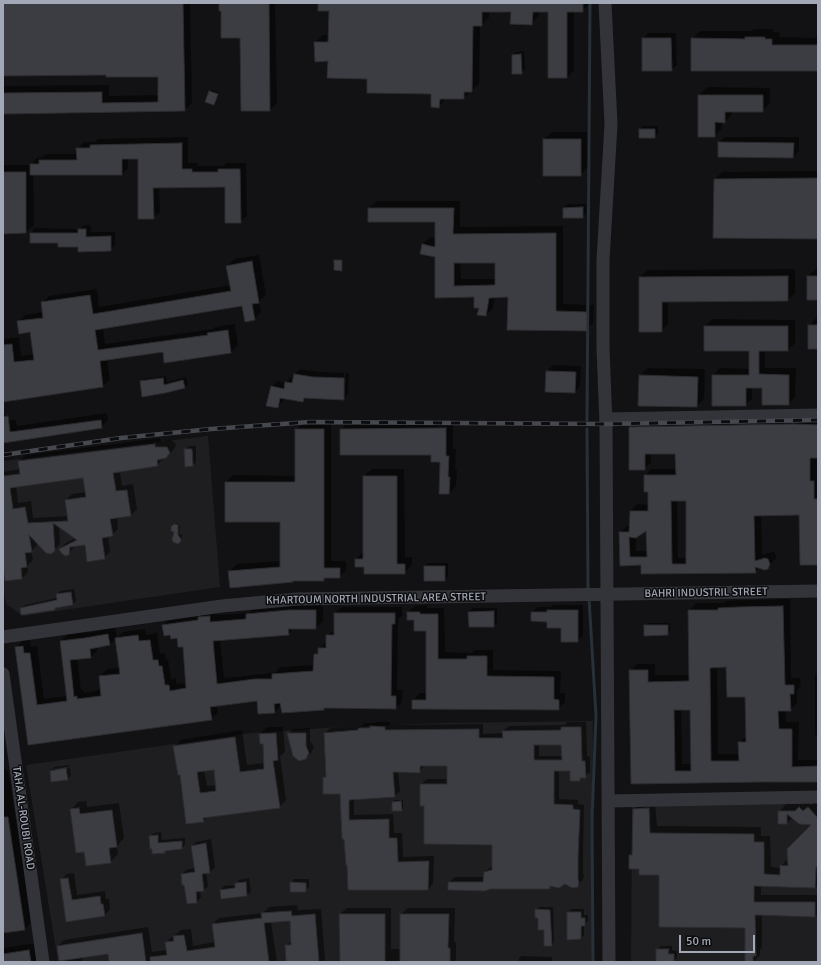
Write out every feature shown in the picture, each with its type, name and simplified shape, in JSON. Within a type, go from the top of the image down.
[{"type":"street","points":[[605,3],[611,124],[603,260],[603,348],[606,419],[608,595],[609,962]]},
{"type":"street","points":[[606,419],[818,415]]},
{"type":"street","name":"BAHRI INDUSTRIL STREET","points":[[589,595],[818,592]]},
{"type":"street","name":"KHARTOUM NORTH INDUSTRIAL AREA STREET","points":[[3,636],[214,607],[297,599],[589,595]]},
{"type":"street","name":"TAHA AL-ROUBI ROAD","points":[[3,674],[43,962]]},
{"type":"street","points":[[609,801],[818,797]]},
{"type":"shaded area","points":[[208,436],[220,587],[23,616],[6,604],[3,586],[3,461]]},
{"type":"shaded area","points":[[593,721],[592,962],[58,962],[26,765],[252,733],[340,727],[443,723]]},
{"type":"shaded area","points":[[818,802],[818,962],[631,962],[632,805]]},
{"type":"building","points":[[3,3],[183,3],[185,111],[3,114],[3,93],[102,92],[102,103],[158,102],[158,77],[106,77],[106,75],[3,76]]},
{"type":"building","points":[[219,3],[269,3],[270,111],[241,111],[240,38],[221,38],[221,11],[219,11]]},
{"type":"building","points":[[318,3],[583,3],[583,12],[567,12],[567,78],[548,78],[548,12],[533,12],[532,25],[510,24],[511,12],[482,12],[482,26],[473,26],[472,92],[464,92],[464,99],[440,99],[439,108],[431,107],[431,94],[367,93],[367,79],[327,78],[328,61],[315,62],[314,42],[328,42],[329,11],[318,11]]},
{"type":"building","points":[[745,37],[765,37],[765,39],[772,39],[772,45],[818,45],[818,71],[691,71],[691,38],[745,39]]},
{"type":"building","points":[[642,38],[671,38],[672,71],[642,71]]},
{"type":"building","points":[[521,54],[522,74],[512,74],[512,55]]},
{"type":"building","points":[[209,91],[218,94],[214,105],[205,102]]},
{"type":"building","points":[[698,95],[763,95],[763,112],[725,112],[725,123],[715,122],[715,137],[698,137]]},
{"type":"building","points":[[639,129],[655,129],[655,138],[639,138]]},
{"type":"building","points":[[543,139],[581,139],[581,176],[543,176]]},
{"type":"building","points":[[718,142],[794,143],[793,158],[718,157]]},
{"type":"building","points":[[182,143],[182,169],[192,169],[192,172],[218,172],[218,169],[240,169],[241,223],[225,223],[225,187],[153,188],[154,219],[138,219],[138,159],[122,159],[122,175],[30,175],[30,164],[39,164],[39,160],[77,160],[76,148],[90,148],[90,145]]},
{"type":"building","points":[[3,172],[26,172],[26,233],[3,234]]},
{"type":"building","points":[[818,178],[818,239],[713,238],[714,179]]},
{"type":"building","points":[[583,207],[583,218],[563,218],[563,208]]},
{"type":"building","points":[[368,208],[454,208],[453,234],[556,233],[556,311],[587,312],[587,331],[507,330],[508,297],[489,298],[486,316],[477,315],[479,308],[474,308],[474,297],[435,298],[435,257],[420,254],[422,244],[435,247],[435,222],[368,222]],"holes":[[[454,263],[495,263],[495,285],[454,286]]]},
{"type":"building","points":[[78,229],[86,229],[86,237],[111,236],[111,251],[78,252],[78,247],[58,247],[58,243],[30,243],[30,233],[78,233]]},
{"type":"building","points":[[334,260],[342,260],[342,271],[334,270]]},
{"type":"building","points":[[252,261],[259,303],[252,304],[255,320],[245,322],[242,306],[95,330],[98,350],[208,335],[207,333],[228,330],[231,353],[164,363],[163,352],[100,361],[103,387],[3,402],[3,345],[12,344],[14,362],[34,360],[30,332],[19,334],[17,321],[43,318],[41,302],[90,295],[93,314],[231,291],[226,266]]},
{"type":"building","points":[[788,276],[788,301],[662,302],[662,332],[639,332],[639,277]]},
{"type":"building","points":[[807,276],[818,276],[818,300],[807,300]]},
{"type":"building","points":[[808,325],[818,325],[818,349],[808,349]]},
{"type":"building","points":[[704,326],[788,326],[788,351],[759,351],[759,374],[789,375],[789,405],[762,405],[762,388],[746,388],[746,406],[712,406],[712,375],[749,375],[749,351],[704,351]]},
{"type":"building","points":[[546,371],[576,372],[575,393],[545,392]]},
{"type":"building","points":[[294,374],[313,377],[344,378],[344,400],[304,398],[303,402],[280,398],[278,408],[266,406],[271,386],[284,389],[285,382],[292,383]]},
{"type":"building","points":[[639,375],[698,377],[697,407],[638,406]]},
{"type":"building","points":[[163,378],[164,385],[183,380],[185,388],[142,397],[140,381]]},
{"type":"building","points":[[8,416],[10,432],[101,420],[102,428],[3,443],[3,417]]},
{"type":"building","points":[[793,424],[818,425],[818,458],[810,458],[810,481],[814,481],[814,499],[818,499],[818,565],[800,565],[799,515],[754,516],[755,561],[765,558],[768,559],[770,564],[768,569],[765,570],[755,567],[756,573],[641,574],[641,565],[620,566],[619,532],[629,532],[630,511],[648,511],[648,492],[644,492],[644,475],[676,475],[675,454],[645,454],[645,470],[629,470],[629,427]],"holes":[[[671,501],[686,501],[686,564],[672,564]],[[646,531],[647,557],[630,557],[629,537],[636,538]]]},
{"type":"building","points":[[446,428],[446,456],[449,456],[448,477],[450,477],[449,494],[439,494],[440,462],[431,462],[431,455],[340,455],[340,429]]},
{"type":"building","points":[[295,429],[324,429],[324,568],[340,568],[340,578],[324,578],[324,581],[293,581],[230,588],[228,571],[280,567],[280,522],[225,522],[225,482],[295,482]]},
{"type":"building","points":[[155,444],[155,447],[167,447],[170,453],[166,458],[157,460],[158,466],[113,473],[116,491],[127,490],[131,516],[110,519],[113,536],[102,538],[105,559],[87,562],[85,545],[70,547],[69,555],[66,556],[62,554],[59,549],[77,540],[53,523],[55,551],[51,554],[46,553],[29,535],[32,552],[25,553],[27,567],[21,568],[22,579],[5,581],[3,570],[3,476],[20,474],[18,461]],"holes":[[[83,478],[86,497],[65,500],[68,521],[28,523],[25,507],[13,509],[10,488]]]},
{"type":"building","points":[[184,449],[192,449],[193,466],[185,467]]},
{"type":"building","points":[[363,476],[397,476],[397,564],[405,564],[405,574],[364,574],[364,567],[355,567],[355,559],[363,559]]},
{"type":"building","points":[[174,524],[178,525],[178,535],[181,539],[178,544],[172,540],[174,532],[171,531],[171,527]]},
{"type":"building","points":[[424,566],[445,566],[445,581],[424,581]]},
{"type":"building","points":[[71,592],[73,605],[55,608],[55,610],[21,615],[20,608],[57,600],[56,594]]},
{"type":"building","points":[[783,606],[785,685],[794,685],[794,694],[790,694],[791,711],[778,711],[779,729],[792,729],[792,767],[818,766],[818,782],[631,784],[629,670],[648,670],[648,682],[689,681],[688,610],[718,610],[718,608]],"holes":[[[726,667],[727,697],[745,697],[746,742],[738,742],[739,761],[711,761],[710,668]],[[674,710],[690,710],[691,771],[675,771]]]},
{"type":"building","points":[[289,610],[316,610],[316,629],[288,629],[289,635],[213,641],[217,684],[255,679],[272,679],[272,674],[313,671],[314,654],[318,654],[318,648],[326,648],[326,635],[334,635],[334,613],[395,613],[395,624],[392,624],[391,696],[396,696],[396,709],[324,708],[324,710],[282,713],[280,703],[274,704],[275,713],[258,714],[257,701],[210,707],[212,720],[28,745],[15,647],[23,646],[24,653],[30,653],[37,705],[67,701],[60,641],[108,634],[110,645],[90,649],[91,658],[70,660],[74,697],[77,696],[77,699],[101,696],[99,676],[120,674],[115,638],[138,635],[139,641],[150,640],[153,660],[158,660],[159,666],[162,666],[165,685],[169,685],[170,691],[186,688],[183,647],[178,647],[177,638],[171,639],[170,635],[164,636],[162,625],[198,620],[198,617],[210,616],[210,622],[246,619],[246,614]]},
{"type":"building","points":[[547,610],[578,610],[578,642],[561,642],[561,628],[547,628],[547,622],[531,621],[531,612],[547,612]]},
{"type":"building","points":[[494,611],[494,627],[469,627],[468,612]]},
{"type":"building","points":[[407,612],[438,614],[438,659],[467,659],[467,656],[487,656],[487,676],[554,677],[554,699],[559,700],[559,710],[412,709],[412,700],[426,700],[426,631],[414,631],[414,620],[407,620]]},
{"type":"building","points":[[644,625],[668,625],[668,635],[644,636]]},
{"type":"building","points":[[370,726],[385,727],[385,730],[479,729],[479,738],[503,738],[502,731],[561,730],[561,727],[581,727],[582,761],[585,761],[586,778],[580,778],[580,781],[570,781],[570,771],[554,771],[554,804],[573,805],[573,809],[580,810],[578,887],[572,888],[565,884],[559,888],[550,886],[550,889],[490,889],[485,891],[448,890],[448,882],[483,882],[484,872],[492,870],[492,845],[424,844],[424,806],[420,806],[420,784],[447,784],[447,766],[420,766],[420,773],[393,772],[395,797],[349,800],[349,820],[389,819],[389,838],[397,838],[398,862],[429,861],[428,890],[348,890],[344,839],[342,839],[340,794],[323,794],[323,777],[326,777],[324,733],[370,728]],"holes":[[[534,745],[561,745],[562,760],[534,760]]]},
{"type":"building","points":[[276,733],[278,760],[273,761],[280,808],[203,818],[204,822],[186,824],[180,775],[178,775],[173,746],[235,737],[240,772],[264,769],[263,744],[260,744],[259,734]],"holes":[[[214,770],[216,791],[200,793],[197,772]]]},
{"type":"building","points":[[287,733],[306,733],[306,746],[309,753],[306,759],[299,761],[293,756]]},
{"type":"building","points":[[66,768],[68,780],[51,782],[50,771]]},
{"type":"building","points":[[401,801],[402,811],[392,811],[392,802]]},
{"type":"building","points":[[799,807],[803,811],[808,807],[818,818],[818,865],[816,868],[815,888],[754,886],[754,902],[815,902],[815,917],[755,915],[756,956],[753,956],[753,962],[745,962],[745,928],[659,927],[659,875],[639,875],[639,869],[629,869],[629,855],[632,855],[633,809],[649,808],[650,833],[754,834],[754,842],[764,842],[764,874],[780,875],[780,865],[788,866],[787,849],[811,825],[799,824],[787,814],[787,824],[778,824],[778,811],[795,811]]},
{"type":"building","points":[[79,808],[80,814],[112,810],[117,847],[109,848],[111,863],[86,866],[84,852],[76,853],[70,809]]},
{"type":"building","points":[[3,817],[8,817],[25,930],[3,933]]},
{"type":"building","points":[[158,835],[158,843],[182,841],[182,849],[152,854],[149,836]]},
{"type":"building","points":[[206,843],[210,873],[202,874],[204,891],[196,892],[197,903],[187,904],[181,874],[195,872],[191,846]]},
{"type":"building","points":[[68,878],[72,900],[100,896],[105,916],[66,922],[60,879]]},
{"type":"building","points":[[246,882],[247,896],[221,899],[220,890],[235,888],[235,883]]},
{"type":"building","points":[[290,882],[306,883],[306,892],[290,892]]},
{"type":"building","points":[[535,909],[550,910],[552,946],[544,946],[544,930],[538,930],[538,918],[535,918]]},
{"type":"building","points":[[291,911],[292,916],[315,914],[319,962],[286,962],[285,945],[291,945],[290,921],[264,923],[269,962],[150,962],[150,957],[167,955],[165,942],[174,941],[173,936],[184,935],[187,951],[215,947],[212,924],[262,918],[261,913]]},
{"type":"building","points":[[567,912],[581,912],[581,918],[585,918],[585,926],[581,926],[581,939],[567,940]]},
{"type":"building","points":[[339,914],[385,914],[385,962],[340,962]]},
{"type":"building","points":[[400,914],[449,914],[448,948],[450,948],[450,962],[400,962]]},
{"type":"building","points":[[142,933],[146,962],[109,962],[108,954],[59,961],[57,946]]},
{"type":"building","points":[[656,949],[669,949],[668,954],[674,954],[674,962],[656,962]]},
{"type":"building","points":[[29,950],[31,962],[3,962],[3,954]]},
{"type":"waterway","points":[[587,420],[590,3]]},
{"type":"waterway","points":[[587,429],[588,591]]},
{"type":"waterway","points":[[589,598],[596,716],[592,819],[593,962]]},
{"type":"railway","points":[[3,455],[121,438],[211,429],[310,422],[606,424],[818,420]]}]
